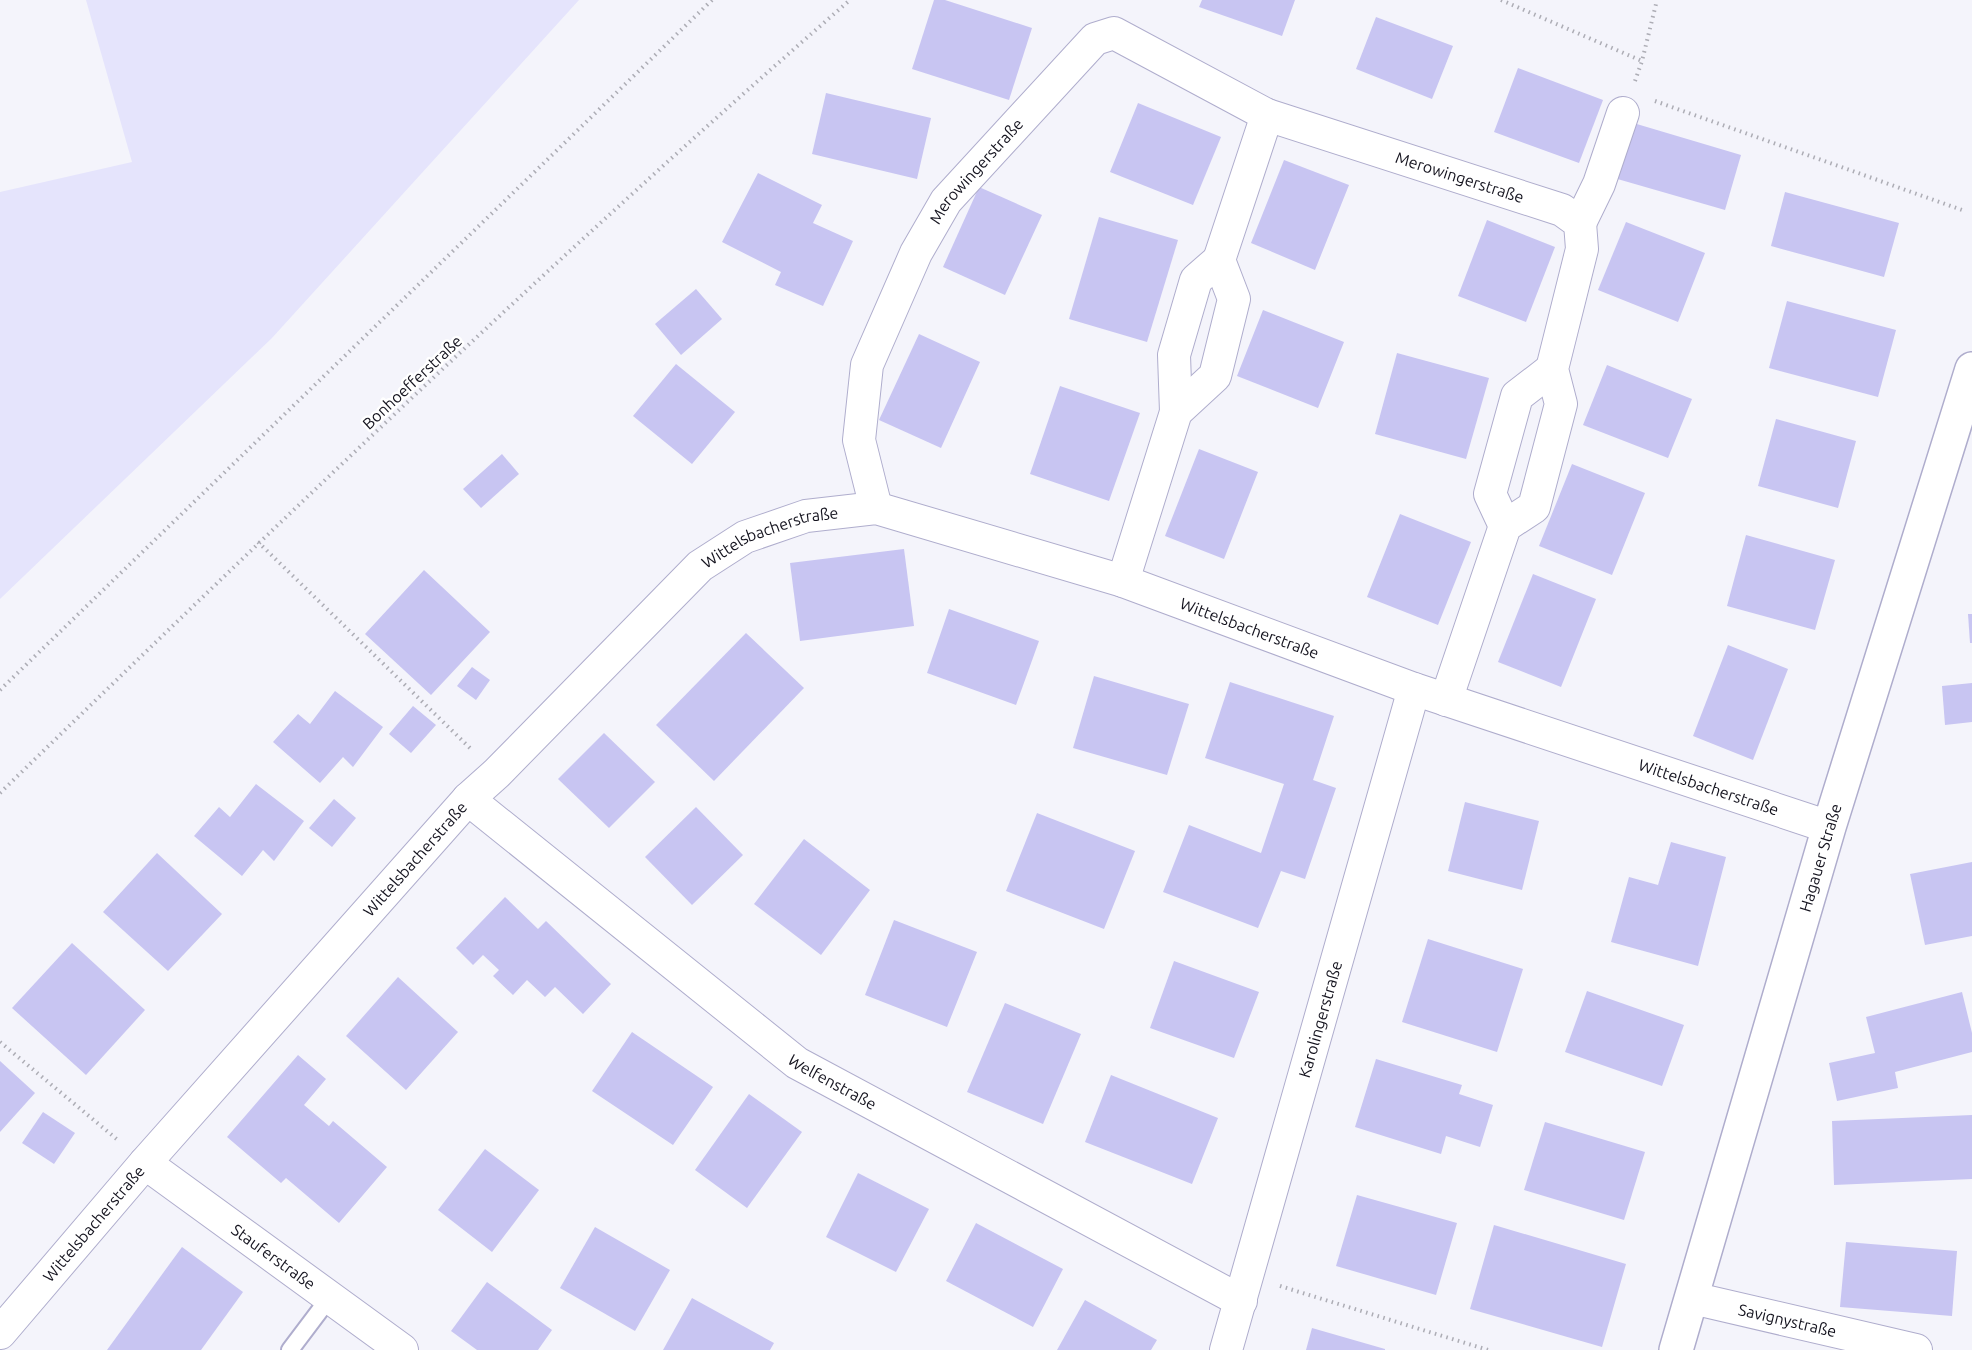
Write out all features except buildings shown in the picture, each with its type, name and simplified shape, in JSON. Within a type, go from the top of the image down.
[{"type":"street","name":"Merowingerstraße","points":[[876,508],[859,440],[867,365],[915,253],[945,201],[1095,39],[1113,33],[1267,115],[1562,210],[1580,223]]},
{"type":"street","points":[[1446,700],[1505,525],[1534,507],[1561,404],[1552,369],[1582,249],[1580,223],[1599,184],[1627,103]]},
{"type":"street","points":[[1123,581],[1176,412],[1174,355],[1196,280],[1219,260],[1267,115]]},
{"type":"street","points":[[1176,412],[1215,376],[1234,299],[1219,260]]},
{"type":"street","points":[[1505,525],[1490,494],[1517,396],[1552,369]]},
{"type":"street","name":"Hagauer Straße","points":[[1676,1350],[1829,827],[1969,389]]},
{"type":"street","name":"Wittelsbacherstraße","points":[[0,1333],[145,1163],[468,799],[497,773],[700,566],[745,537],[806,516],[876,508],[1123,581],[1414,689],[1829,827]]},
{"type":"street","name":"Karolingerstraße","points":[[1226,1350],[1414,689]]},
{"type":"street","name":"Welfenstraße","points":[[468,799],[797,1063],[1244,1290]]},
{"type":"street","name":"Stauferstraße","points":[[145,1163],[402,1350]]},
{"type":"street","name":"Savignystraße","points":[[1692,1298],[1916,1350]]},
{"type":"lane","points":[[290,1350],[330,1297]]},
{"type":"path","points":[[0,690],[712,0]]},
{"type":"path","name":"Bonhoefferstraße","points":[[0,793],[258,542],[476,338],[850,0]]},
{"type":"path","points":[[1501,0],[1642,61]]},
{"type":"path","points":[[1657,0],[1642,61],[1627,103],[1965,211]]},
{"type":"path","points":[[258,542],[497,773]]},
{"type":"path","points":[[0,1042],[145,1163]]},
{"type":"path","points":[[1244,1290],[1283,1287],[1488,1350]]},
{"type":"shaded area","points":[[86,0],[579,0],[272,338],[0,599],[0,192],[132,162]]}]
